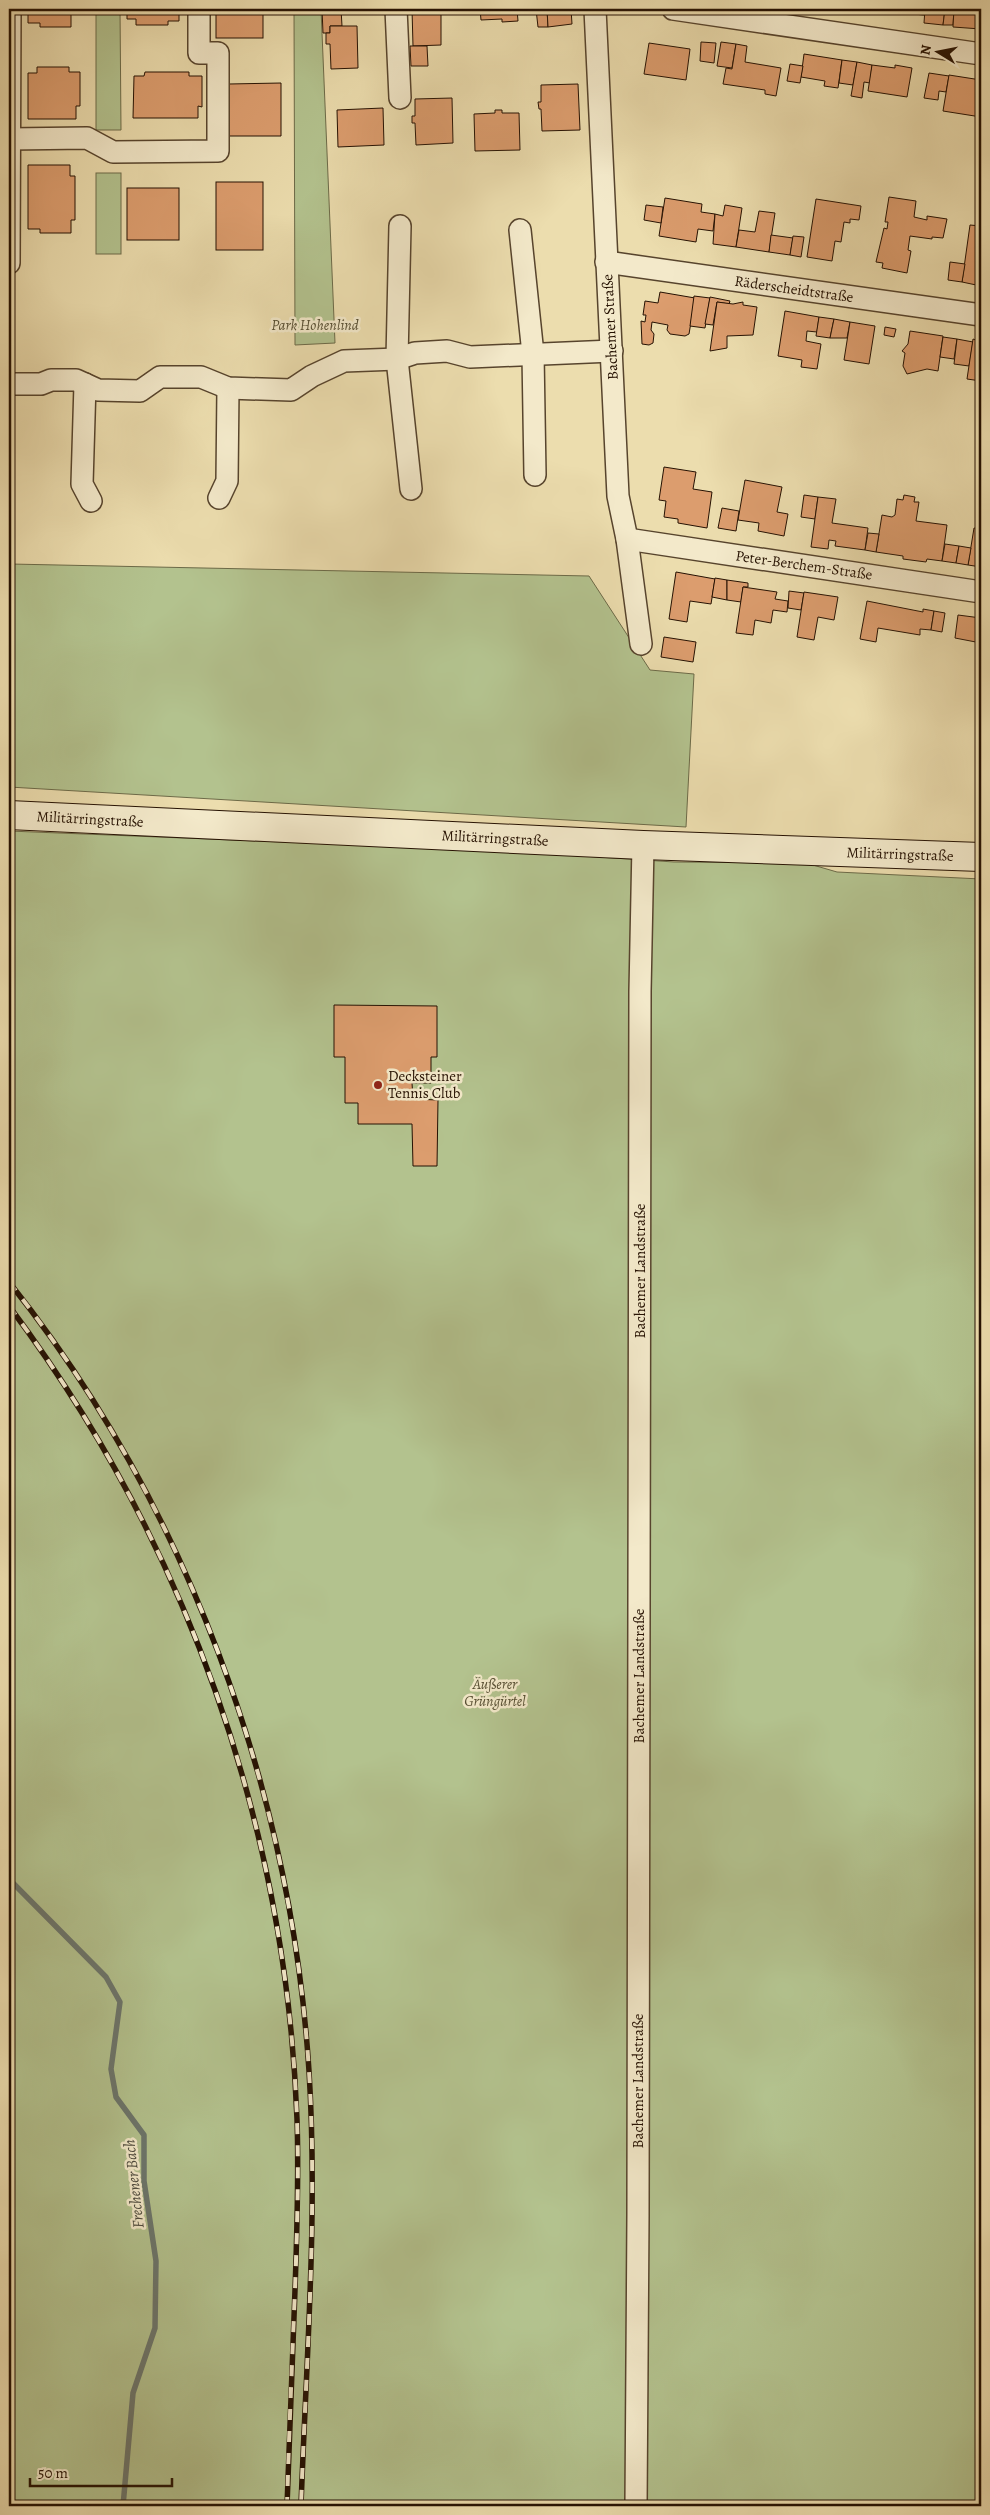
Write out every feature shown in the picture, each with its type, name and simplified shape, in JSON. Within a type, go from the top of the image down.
[{"type":"main road","name":"Militärringstraße","points":[[9,815],[643,845],[981,857]]},
{"type":"street","points":[[9,263],[10,9]]},
{"type":"street","points":[[10,139],[87,138],[113,152],[218,151],[218,53],[199,53],[199,9]]},
{"type":"street","points":[[396,9],[400,98]]},
{"type":"street","name":"Bachemer Straße","points":[[595,9],[618,496],[627,539],[641,644]]},
{"type":"street","points":[[674,9],[981,54]]},
{"type":"street","points":[[400,226],[397,359],[411,489]]},
{"type":"street","points":[[520,230],[533,354],[535,475]]},
{"type":"street","name":"Räderscheidtstraße","points":[[606,262],[981,314]]},
{"type":"street","points":[[9,384],[42,384],[51,380],[76,380],[98,390],[140,391],[160,377],[200,377],[228,388],[291,390],[312,376],[344,361],[397,359],[415,352],[447,351],[470,358],[612,351]]},
{"type":"street","points":[[85,384],[82,484],[91,501]]},
{"type":"street","points":[[219,498],[227,481],[228,388]]},
{"type":"street","name":"Peter-Berchem-Straße","points":[[627,539],[981,592]]},
{"type":"street","name":"Bachemer Landstraße","points":[[636,2506],[640,1009],[643,845]]},
{"type":"green space","points":[[96,9],[120,9],[121,130],[96,130]]},
{"type":"green space","name":"Park Hohenlind","points":[[294,9],[321,9],[335,343],[295,345]]},
{"type":"green space","points":[[96,173],[121,173],[121,254],[96,254]]},
{"type":"green space","points":[[10,564],[589,576],[650,670],[694,674],[686,827],[9,787]]},
{"type":"green space","name":"Äußerer Grüngürtel","points":[[9,831],[507,851],[674,862],[806,863],[837,872],[981,879],[981,2506],[9,2506]]},
{"type":"building","points":[[28,9],[75,9],[75,14],[71,14],[71,27],[40,27],[40,23],[28,23]]},
{"type":"building","points":[[127,9],[179,9],[179,21],[168,21],[168,25],[136,25],[136,19],[127,19]]},
{"type":"building","points":[[216,9],[263,9],[263,38],[216,38]]},
{"type":"building","points":[[322,9],[341,9],[342,26],[330,26],[330,33],[323,33]]},
{"type":"building","points":[[412,9],[441,9],[441,45],[413,46]]},
{"type":"building","points":[[480,9],[517,9],[518,21],[502,22],[502,19],[481,20]]},
{"type":"building","points":[[517,9],[536,9],[536,11],[517,13]]},
{"type":"building","points":[[536,9],[547,9],[548,27],[538,27]]},
{"type":"building","points":[[547,9],[571,9],[572,24],[548,27]]},
{"type":"building","points":[[890,9],[925,9],[924,15],[890,12]]},
{"type":"building","points":[[925,9],[945,9],[943,25],[924,23]]},
{"type":"building","points":[[945,9],[954,9],[953,25],[943,25]]},
{"type":"building","points":[[954,9],[981,9],[981,29],[953,27]]},
{"type":"building","points":[[330,26],[357,26],[358,68],[331,69],[330,44],[326,44],[326,33],[330,33]]},
{"type":"building","points":[[701,42],[716,43],[714,63],[700,61]]},
{"type":"building","points":[[721,42],[736,44],[732,68],[717,66]]},
{"type":"building","points":[[649,43],[690,49],[686,80],[644,74]]},
{"type":"building","points":[[736,44],[747,46],[745,62],[781,68],[776,96],[765,94],[765,90],[723,84],[726,68],[732,69]]},
{"type":"building","points":[[410,46],[427,46],[428,66],[411,66]]},
{"type":"building","points":[[804,54],[842,60],[838,88],[824,86],[825,81],[801,77]]},
{"type":"building","points":[[842,60],[857,62],[853,85],[839,83]]},
{"type":"building","points":[[857,62],[872,65],[870,83],[864,82],[862,98],[851,96]]},
{"type":"building","points":[[790,64],[803,66],[800,83],[787,81]]},
{"type":"building","points":[[872,65],[895,68],[895,65],[912,68],[907,97],[868,91]]},
{"type":"building","points":[[37,67],[69,67],[69,72],[80,72],[80,106],[76,106],[76,119],[28,119],[28,73],[37,73]]},
{"type":"building","points":[[145,72],[189,72],[189,76],[202,76],[202,107],[198,106],[198,118],[133,118],[134,76],[144,76]]},
{"type":"building","points":[[929,73],[949,76],[946,92],[939,91],[938,100],[924,98]]},
{"type":"building","points":[[949,75],[981,80],[981,117],[943,111]]},
{"type":"building","points":[[281,83],[281,136],[229,136],[229,84]]},
{"type":"building","points":[[578,84],[580,130],[542,131],[541,109],[539,109],[538,102],[541,102],[541,85]]},
{"type":"building","points":[[452,98],[453,143],[416,145],[415,123],[412,123],[412,116],[415,116],[415,99]]},
{"type":"building","points":[[383,108],[384,145],[338,147],[337,110]]},
{"type":"building","points":[[495,110],[502,110],[502,113],[519,113],[520,150],[475,151],[474,114],[495,113]]},
{"type":"building","points":[[28,165],[70,165],[70,176],[75,176],[75,220],[71,220],[71,233],[40,233],[40,229],[28,229]]},
{"type":"building","points":[[216,182],[263,182],[263,250],[216,250]]},
{"type":"building","points":[[127,188],[179,188],[179,240],[127,240]]},
{"type":"building","points":[[889,197],[916,201],[914,217],[927,220],[927,216],[947,219],[943,238],[932,237],[932,239],[910,236],[908,250],[911,251],[907,273],[882,268],[883,263],[876,262],[884,228],[887,229],[888,222],[885,222]]},
{"type":"building","points":[[665,198],[702,204],[701,212],[715,214],[713,231],[698,229],[696,242],[659,236]]},
{"type":"building","points":[[816,199],[861,206],[859,220],[850,219],[850,223],[844,222],[841,242],[835,241],[832,261],[807,257]]},
{"type":"building","points":[[646,205],[663,207],[661,223],[644,220]]},
{"type":"building","points":[[725,205],[742,208],[736,247],[713,244],[715,214],[723,216]]},
{"type":"building","points":[[759,211],[775,213],[769,252],[736,247],[739,230],[755,232]]},
{"type":"building","points":[[970,225],[981,226],[981,286],[962,282]]},
{"type":"building","points":[[771,235],[793,238],[790,255],[769,252]]},
{"type":"building","points":[[793,236],[804,237],[801,257],[790,255]]},
{"type":"building","points":[[950,262],[965,264],[962,282],[948,280]]},
{"type":"building","points":[[660,292],[695,298],[689,334],[685,336],[670,334],[667,330],[668,325],[652,322],[653,343],[649,345],[642,344],[641,321],[645,322],[646,315],[643,315],[645,301],[658,303]]},
{"type":"building","points":[[694,296],[710,298],[705,328],[690,326]]},
{"type":"building","points":[[710,297],[730,301],[729,304],[717,302],[713,325],[705,324]]},
{"type":"building","points":[[717,302],[733,304],[743,302],[743,305],[757,307],[753,335],[727,336],[727,348],[710,351]]},
{"type":"building","points":[[785,311],[819,317],[817,332],[807,331],[806,341],[821,344],[817,369],[801,367],[802,360],[778,356]]},
{"type":"building","points":[[819,317],[834,319],[830,338],[816,336]]},
{"type":"building","points":[[834,319],[850,322],[847,338],[830,338]]},
{"type":"building","points":[[850,322],[875,326],[869,364],[844,360]]},
{"type":"building","points":[[885,327],[896,329],[894,337],[884,335]]},
{"type":"building","points":[[910,331],[943,336],[938,371],[927,369],[907,374],[903,366],[905,353],[902,351],[908,344]]},
{"type":"building","points":[[943,337],[957,339],[954,359],[940,357]]},
{"type":"building","points":[[957,339],[973,342],[969,366],[954,364]]},
{"type":"building","points":[[973,339],[981,342],[981,381],[967,379]]},
{"type":"building","points":[[664,467],[696,472],[693,489],[712,492],[707,528],[678,523],[678,519],[664,517],[666,501],[659,500]]},
{"type":"building","points":[[745,480],[782,487],[777,512],[788,514],[784,536],[758,531],[759,523],[738,520]]},
{"type":"building","points":[[804,495],[818,497],[815,519],[801,517]]},
{"type":"building","points":[[904,495],[915,497],[914,502],[919,502],[916,521],[947,525],[942,561],[927,559],[926,562],[903,559],[903,556],[876,552],[882,515],[892,517],[895,515],[897,499],[903,500]]},
{"type":"building","points":[[818,497],[836,499],[832,523],[868,528],[865,550],[835,546],[836,541],[829,540],[828,549],[811,547]]},
{"type":"building","points":[[722,508],[739,511],[736,531],[718,528]]},
{"type":"building","points":[[974,528],[981,529],[981,567],[968,565]]},
{"type":"building","points":[[868,533],[879,534],[876,552],[865,550]]},
{"type":"building","points":[[945,544],[959,546],[956,563],[942,561]]},
{"type":"building","points":[[959,546],[971,548],[968,565],[956,563]]},
{"type":"building","points":[[676,572],[715,579],[711,604],[690,601],[687,622],[669,619]]},
{"type":"building","points":[[715,578],[727,580],[727,600],[712,597]]},
{"type":"building","points":[[727,580],[748,583],[748,587],[743,587],[741,602],[727,600]]},
{"type":"building","points":[[743,587],[777,592],[775,599],[788,601],[787,612],[773,610],[771,623],[755,620],[753,635],[736,633]]},
{"type":"building","points":[[789,591],[804,593],[801,610],[788,608]]},
{"type":"building","points":[[804,592],[838,597],[834,620],[818,617],[814,640],[797,637]]},
{"type":"building","points":[[867,601],[923,612],[923,609],[934,611],[931,630],[920,629],[920,635],[878,628],[876,642],[860,639]]},
{"type":"building","points":[[934,611],[945,613],[942,632],[931,630]]},
{"type":"building","points":[[958,615],[981,618],[981,643],[955,638]]},
{"type":"building","points":[[664,637],[696,642],[693,662],[661,657]]},
{"type":"building","name":"Decksteiner Tennis Club","points":[[334,1005],[437,1006],[437,1057],[431,1057],[431,1083],[412,1083],[413,1099],[438,1100],[437,1166],[413,1166],[412,1124],[358,1124],[358,1103],[345,1103],[345,1057],[334,1057]]},
{"type":"waterway","name":"Frechener Bach","points":[[9,1879],[106,1977],[120,2002],[111,2069],[116,2097],[144,2135],[144,2181],[156,2261],[155,2328],[133,2393],[123,2506]]},
{"type":"railway","points":[[9,1282],[72,1368],[128,1459],[177,1555],[219,1654],[253,1756],[279,1860],[298,1965],[309,2071],[311,2125],[312,2234],[301,2506]]},
{"type":"railway","points":[[9,1306],[72,1397],[127,1491],[175,1589],[215,1691],[248,1795],[272,1901],[289,2009],[297,2119],[297,2226],[287,2506]]},
{"type":"place","name":"Decksteiner Tennis Club","points":[[378,1085]]}]
